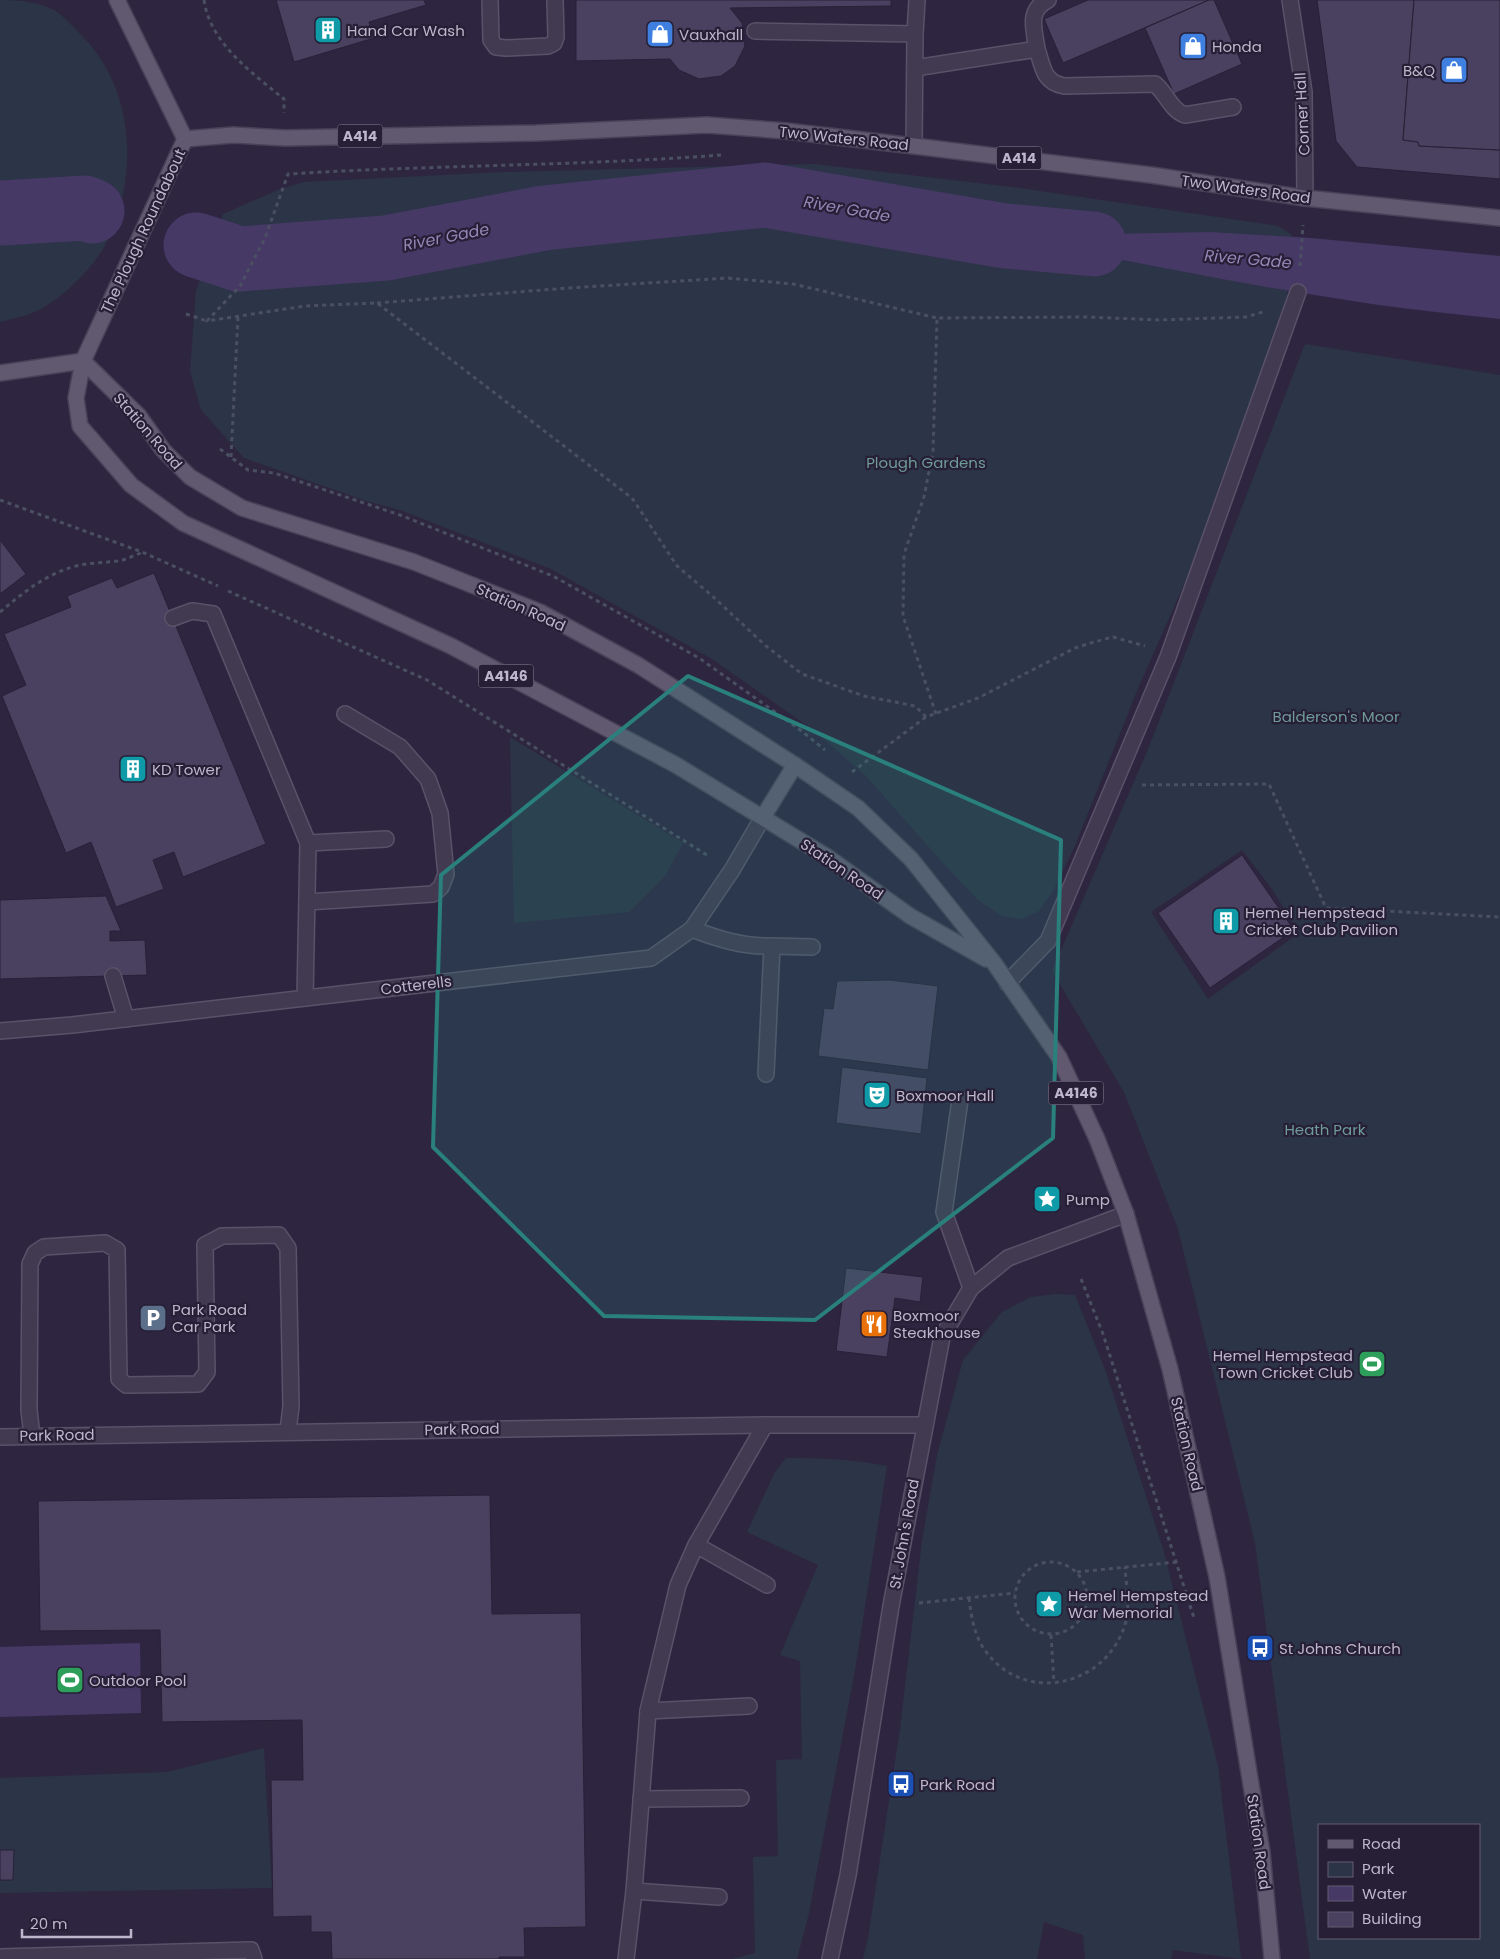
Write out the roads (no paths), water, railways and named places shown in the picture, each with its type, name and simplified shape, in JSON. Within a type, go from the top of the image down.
[{"type":"main road","name":"The Plough Roundabout","points":[[83,361],[185,140],[117,0]]},
{"type":"main road","name":"Two Waters Road","points":[[185,140],[233,135],[285,138],[536,133],[707,125],[786,131],[914,146],[1151,175],[1305,198],[1500,218]]},
{"type":"main road","points":[[0,373],[83,361]]},
{"type":"main road","name":"Station Road","points":[[83,361],[139,416],[163,450],[190,477],[242,508],[414,562],[540,612],[638,665],[794,765],[858,808],[904,853],[994,963],[1059,1058],[1098,1139],[1126,1214],[1170,1369],[1218,1577],[1262,1852],[1272,1959]]},
{"type":"main road","name":"Station Road","points":[[83,361],[76,398],[80,426],[131,485],[183,523],[451,646],[676,765],[828,858],[910,916],[994,963]]},
{"type":"main road","points":[[763,817],[794,765]]},
{"type":"street","points":[[490,0],[491,40],[496,47],[506,48],[548,46],[554,43],[556,37],[555,0]]},
{"type":"street","points":[[914,146],[914,68],[917,0]]},
{"type":"street","points":[[1048,0],[1040,4],[1034,12],[1037,48],[1047,79],[1054,84],[1064,86],[1155,84],[1173,107],[1185,115],[1233,107]]},
{"type":"street","name":"Corner Hall","points":[[1290,0],[1304,92],[1305,198]]},
{"type":"street","points":[[755,31],[915,34]]},
{"type":"street","points":[[914,68],[1037,48]]},
{"type":"street","points":[[1007,983],[1048,941],[1114,786],[1168,657],[1297,298]]},
{"type":"street","points":[[173,618],[192,611],[213,614],[308,843],[305,998]]},
{"type":"street","points":[[307,902],[433,894],[441,887],[446,874],[440,813],[428,779],[400,747],[345,714]]},
{"type":"street","name":"Cotterells","points":[[0,1031],[126,1019],[650,958],[692,930],[732,870],[763,817]]},
{"type":"street","points":[[308,843],[386,839]]},
{"type":"street","points":[[692,930],[723,941],[759,947],[812,947]]},
{"type":"street","points":[[766,1074],[772,946]]},
{"type":"street","points":[[113,976],[126,1019]]},
{"type":"street","points":[[960,1100],[944,1212],[971,1288]]},
{"type":"street","name":"St. John's Road","points":[[830,1959],[848,1875],[891,1606],[942,1337],[971,1288],[1008,1258],[1126,1214]]},
{"type":"street","points":[[32,1436],[29,1410],[30,1264],[35,1253],[44,1247],[105,1243],[117,1250],[119,1379],[126,1385],[198,1384],[207,1372],[205,1245],[222,1236],[279,1236],[288,1248],[291,1406],[288,1431]]},
{"type":"street","points":[[626,1959],[634,1891],[648,1711],[678,1585],[696,1545],[765,1425]]},
{"type":"street","name":"Park Road","points":[[0,1437],[288,1431],[924,1425]]},
{"type":"street","points":[[696,1545],[766,1585]]},
{"type":"street","points":[[648,1711],[749,1706]]},
{"type":"street","points":[[641,1799],[741,1798]]},
{"type":"street","points":[[634,1891],[719,1897]]},
{"type":"street","points":[[0,1957],[250,1950],[254,1959]]},
{"type":"water","points":[[1210,232],[1311,238],[1500,256],[1500,319],[1326,297],[1142,264],[1005,236]]},
{"type":"water","name":"Outdoor Pool","points":[[140,1643],[141,1713],[0,1717],[0,1647]]},
{"type":"waterway","name":"River Gade","points":[[196,245],[239,259],[386,248],[544,218],[765,195],[1005,236],[1094,244]]},
{"type":"waterway","name":"River Gade","points":[[0,213],[85,208],[92,211]]},
{"type":"place","name":"Hand Car Wash","points":[[328,30]]},
{"type":"place","name":"Vauxhall","points":[[660,34]]},
{"type":"place","name":"Honda","points":[[1193,46]]},
{"type":"place","name":"B&Q","points":[[1454,70]]},
{"type":"place","name":"KD Tower","points":[[133,769]]},
{"type":"place","name":"Hemel Hempstead Cricket Club Pavilion","points":[[1226,921]]},
{"type":"place","name":"Boxmoor Hall","points":[[877,1095]]},
{"type":"place","name":"Pump","points":[[1047,1199]]},
{"type":"place","name":"Park Road Car Park","points":[[153,1318]]},
{"type":"place","name":"Boxmoor Steakhouse","points":[[874,1324]]},
{"type":"place","name":"Hemel Hempstead Town Cricket Club","points":[[1372,1364]]},
{"type":"place","name":"Hemel Hempstead War Memorial","points":[[1049,1604]]},
{"type":"place","name":"St Johns Church","points":[[1260,1648]]},
{"type":"place","name":"Outdoor Pool","points":[[70,1680]]},
{"type":"place","name":"Park Road","points":[[901,1784]]},
{"type":"park label","name":"Plough Gardens","points":[[926,462]]},
{"type":"park label","name":"Balderson's Moor","points":[[1336,716]]},
{"type":"park label","name":"Heath Park","points":[[1325,1129]]}]
